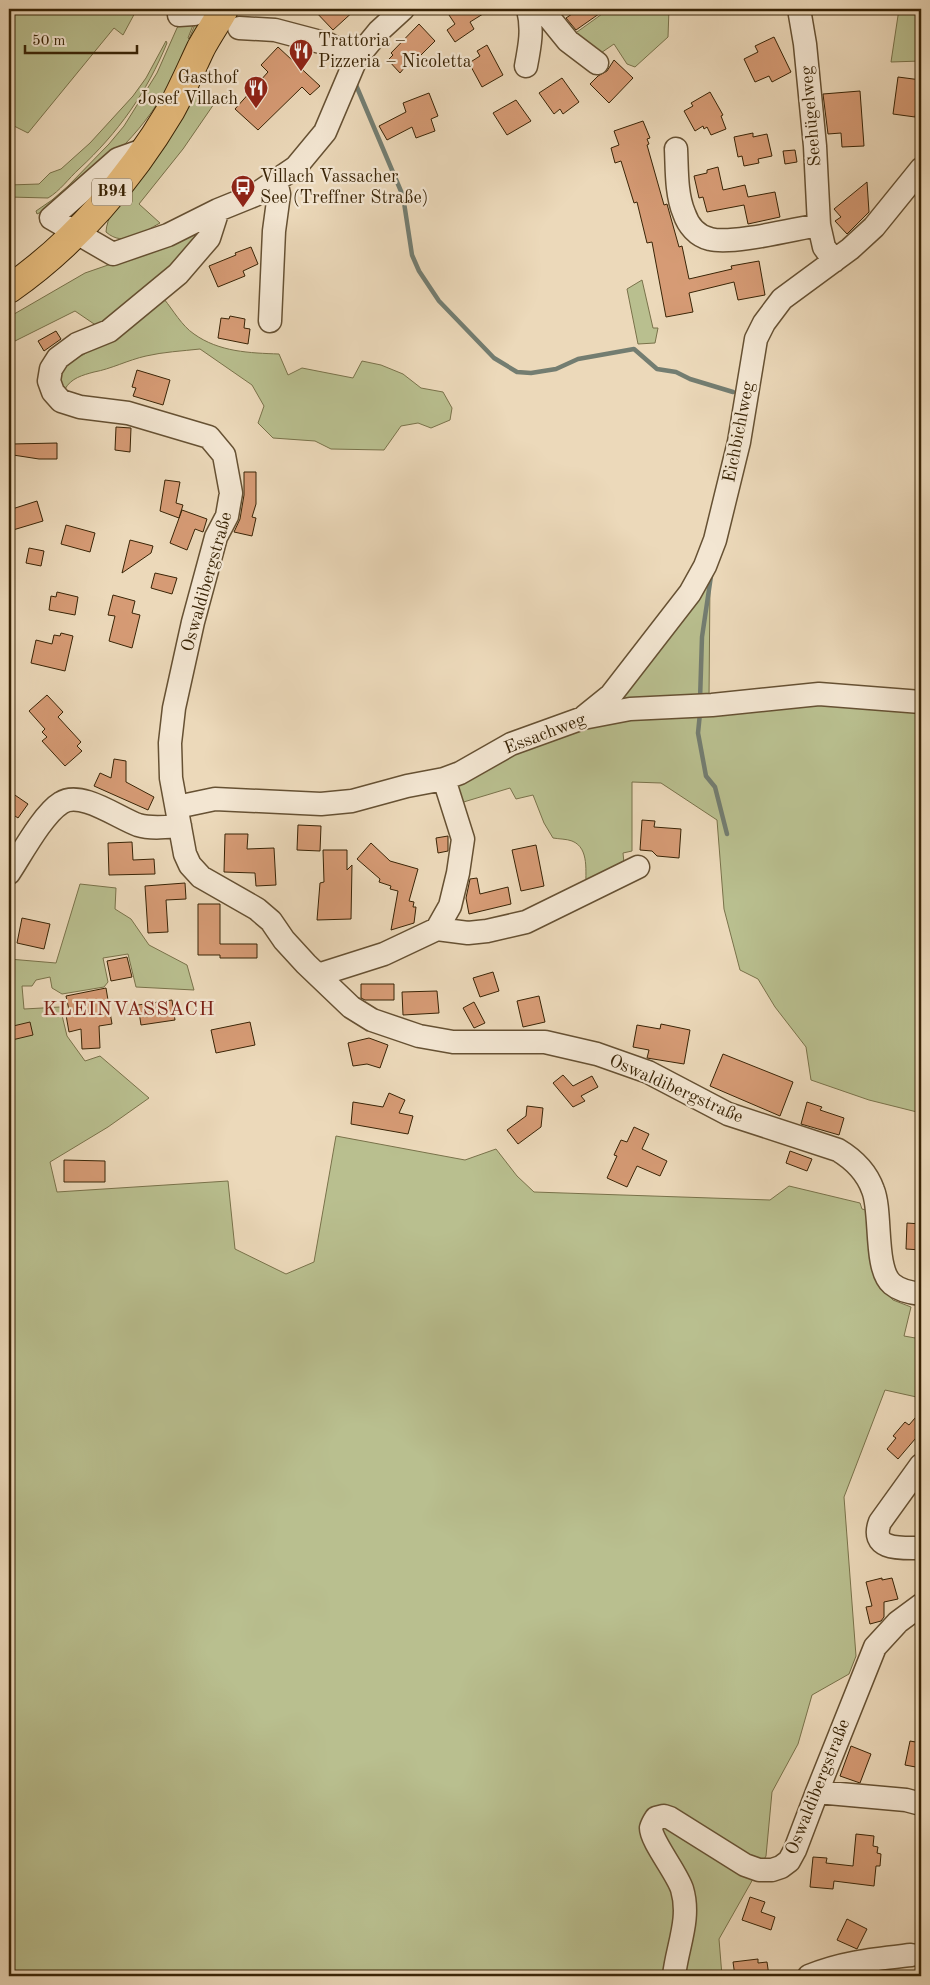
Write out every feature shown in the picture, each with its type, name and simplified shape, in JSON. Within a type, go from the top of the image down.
[{"type":"main road","name":"B94","points":[[9,289],[77,234],[122,180],[146,148],[175,103],[202,47],[231,18]]},
{"type":"street","points":[[146,148],[118,159],[51,218],[114,254],[168,235],[218,210],[255,195],[296,167],[325,132],[356,59],[379,31],[403,9]]},
{"type":"street","points":[[526,66],[531,41],[531,22],[528,9]]},
{"type":"street","points":[[542,9],[568,41],[597,63]]},
{"type":"street","name":"Seehügelweg","points":[[799,9],[805,44],[815,146],[819,225],[824,247],[834,261]]},
{"type":"street","points":[[231,18],[328,44],[356,59]]},
{"type":"street","points":[[676,149],[683,212],[690,225],[699,234],[710,239],[736,240],[819,225]]},
{"type":"street","name":"Eichbichlweg","points":[[583,718],[611,695],[690,593],[705,566],[715,540],[739,442],[756,339],[764,323],[782,299],[850,250],[874,227],[921,168]]},
{"type":"street","points":[[270,321],[274,231],[278,194],[276,181]]},
{"type":"street","name":"Oswaldibergstraße","points":[[218,210],[209,238],[178,274],[110,331],[77,344],[58,358],[51,369],[49,381],[53,392],[61,401],[80,408],[128,413],[209,436],[224,455],[231,493],[227,516],[216,537],[193,622],[174,708],[170,743],[171,778],[185,854],[190,865],[201,877],[257,909],[270,921],[284,940],[351,1007],[372,1020],[393,1029],[453,1042],[545,1042],[597,1054],[648,1072],[728,1114],[838,1150],[851,1158],[864,1173],[874,1190],[883,1270],[892,1284],[911,1293],[921,1294]]},
{"type":"street","points":[[259,252],[274,231]]},
{"type":"street","name":"Essachweg","points":[[9,873],[40,825],[60,803],[71,799],[82,800],[138,825],[149,827],[179,817],[215,799],[320,804],[352,801],[407,786],[444,780],[511,744],[583,718],[630,709],[700,705],[819,694],[921,702]]},
{"type":"street","points":[[437,929],[450,906],[458,874],[463,839],[444,780]]},
{"type":"street","points":[[318,975],[384,954],[437,929],[468,933],[487,931],[526,922],[638,867]]},
{"type":"street","points":[[921,1465],[880,1522],[876,1531],[884,1544],[894,1548],[921,1548]]},
{"type":"street","name":"Oswaldibergstraße","points":[[674,1975],[683,1936],[685,1902],[677,1877],[651,1830],[652,1823],[656,1818],[664,1816],[670,1818],[745,1865],[759,1870],[772,1870],[781,1867],[789,1861],[875,1647],[898,1622],[921,1605]]},
{"type":"street","points":[[816,1792],[906,1800],[921,1804]]},
{"type":"street","points":[[810,1976],[857,1961],[911,1955]]},
{"type":"green space","points":[[9,9],[137,9],[123,35],[114,28],[28,133],[12,125],[9,127]]},
{"type":"green space","points":[[194,9],[205,9],[162,97],[139,129],[98,171],[82,183],[62,193],[54,206],[37,214],[36,211],[68,186],[124,126],[157,73],[177,28],[181,23],[195,20],[189,39],[200,12]]},
{"type":"green space","points":[[609,9],[669,9],[668,37],[635,67],[627,64],[614,44],[595,57],[570,37]]},
{"type":"green space","points":[[899,9],[921,9],[921,61],[891,62]]},
{"type":"green space","points":[[166,41],[167,43],[159,61],[130,111],[106,141],[60,188],[48,198],[9,197],[9,185],[39,184],[50,173],[61,169],[90,143],[133,96],[146,78]]},
{"type":"green space","points":[[197,92],[216,101],[183,149],[139,204],[160,223],[127,239],[113,237],[106,232],[113,211],[128,189],[162,149]]},
{"type":"green space","points":[[188,230],[197,234],[200,243],[194,256],[97,326],[75,311],[9,344],[9,317],[85,273],[137,255]]},
{"type":"green space","points":[[642,280],[653,328],[658,328],[655,343],[638,344],[627,289]]},
{"type":"green space","points":[[164,299],[178,318],[194,334],[214,345],[224,348],[279,354],[288,375],[302,368],[353,378],[362,361],[381,365],[403,374],[421,388],[443,392],[452,408],[450,420],[431,428],[418,423],[401,426],[384,450],[331,449],[315,441],[273,438],[258,423],[264,406],[252,385],[200,349],[139,358],[82,376],[71,382],[65,389],[55,390],[66,360],[74,353],[83,355]]},
{"type":"green space","points":[[710,579],[709,699],[600,709]]},
{"type":"green space","points":[[796,701],[921,707],[921,1113],[869,1100],[811,1080],[806,1047],[775,1007],[758,979],[740,970],[724,909],[717,820],[661,783],[632,782],[632,851],[623,853],[624,863],[586,888],[585,861],[582,849],[572,841],[553,838],[544,823],[533,795],[516,799],[510,788],[457,804],[452,786],[484,763],[577,725]]},
{"type":"green space","points":[[80,884],[116,888],[115,909],[131,919],[149,945],[187,965],[194,990],[136,987],[128,954],[103,958],[108,982],[104,987],[62,994],[52,988],[50,977],[36,980],[32,986],[22,986],[24,1009],[60,1007],[67,1036],[85,1061],[100,1056],[149,1098],[108,1127],[50,1162],[57,1192],[228,1181],[235,1249],[286,1274],[314,1262],[336,1136],[465,1160],[496,1149],[517,1176],[534,1192],[770,1200],[789,1186],[860,1203],[862,1209],[870,1211],[879,1284],[893,1300],[911,1307],[904,1336],[921,1339],[921,1398],[885,1390],[844,1497],[856,1656],[849,1674],[812,1695],[798,1744],[772,1792],[766,1856],[719,1939],[722,1976],[9,1976],[9,959],[56,963]]},
{"type":"building","points":[[313,9],[356,9],[333,30]]},
{"type":"building","points":[[445,9],[491,9],[470,22],[474,29],[455,42],[447,30],[455,24]]},
{"type":"building","points":[[568,9],[606,9],[576,30],[566,18],[572,14]]},
{"type":"building","points":[[419,24],[435,41],[407,69],[405,67],[400,73],[388,60],[393,55],[391,53]]},
{"type":"building","points":[[774,37],[791,72],[772,82],[769,76],[755,82],[744,59],[758,52],[755,46]]},
{"type":"building","points":[[487,45],[503,75],[482,87],[469,63],[480,56],[477,51]]},
{"type":"building","points":[[278,47],[320,86],[310,95],[302,87],[258,130],[235,109],[268,72],[261,65]]},
{"type":"building","points":[[614,60],[633,78],[609,103],[590,84],[607,71]]},
{"type":"building","points":[[898,77],[921,80],[921,105],[917,105],[915,117],[893,114]]},
{"type":"building","points":[[562,78],[579,102],[563,114],[560,109],[554,114],[539,93]]},
{"type":"building","points":[[860,91],[864,146],[842,147],[841,133],[828,134],[823,94]]},
{"type":"building","points":[[710,92],[723,115],[721,116],[726,129],[711,135],[707,127],[704,129],[703,126],[695,131],[684,111],[693,106],[691,103]]},
{"type":"building","points":[[429,93],[438,116],[431,119],[435,131],[416,138],[412,127],[387,140],[379,126],[406,112],[403,103]]},
{"type":"building","points":[[516,100],[531,121],[507,135],[493,113]]},
{"type":"building","points":[[643,121],[650,138],[647,139],[649,144],[647,145],[664,205],[667,204],[679,247],[682,246],[689,279],[732,269],[731,266],[759,261],[765,295],[738,300],[734,282],[689,293],[693,312],[666,317],[652,242],[647,243],[637,202],[634,203],[621,161],[615,163],[611,148],[619,145],[614,131]]},
{"type":"building","points":[[753,133],[753,137],[767,134],[772,156],[758,159],[759,163],[744,166],[742,156],[738,157],[734,137]]},
{"type":"building","points":[[795,150],[797,162],[785,164],[783,151]]},
{"type":"building","points":[[718,167],[723,190],[745,185],[748,197],[775,192],[780,217],[748,224],[744,205],[707,212],[703,197],[699,198],[694,176],[707,173],[707,170]]},
{"type":"building","points":[[867,182],[869,212],[847,234],[835,221],[841,217],[834,209]]},
{"type":"building","points":[[251,247],[258,264],[243,271],[245,276],[218,287],[209,266]]},
{"type":"building","points":[[230,316],[245,319],[244,328],[250,329],[248,344],[218,338],[221,318],[229,319]]},
{"type":"building","points":[[56,331],[61,339],[44,351],[38,341]]},
{"type":"building","points":[[137,370],[170,380],[163,405],[133,396],[136,388],[132,387]]},
{"type":"building","points":[[116,427],[131,428],[130,452],[115,450]]},
{"type":"building","points":[[57,443],[57,459],[39,459],[13,455],[12,444]]},
{"type":"building","points":[[244,472],[256,472],[256,504],[252,517],[256,518],[252,536],[234,532],[240,519],[244,495]]},
{"type":"building","points":[[165,480],[180,482],[176,503],[183,505],[179,518],[160,511]]},
{"type":"building","points":[[37,501],[43,521],[13,530],[12,527],[9,528],[9,510]]},
{"type":"building","points":[[182,510],[207,519],[203,532],[195,529],[187,550],[170,543]]},
{"type":"building","points":[[66,525],[95,533],[90,552],[61,544]]},
{"type":"building","points":[[130,540],[153,546],[151,553],[122,573]]},
{"type":"building","points":[[29,548],[44,551],[41,566],[26,563]]},
{"type":"building","points":[[155,573],[177,578],[172,594],[151,588]]},
{"type":"building","points":[[57,592],[78,597],[75,615],[49,610],[51,596],[56,597]]},
{"type":"building","points":[[113,595],[135,601],[132,613],[140,615],[132,648],[109,641],[115,616],[108,615]]},
{"type":"building","points":[[61,633],[73,636],[65,671],[31,663],[36,640],[52,644],[54,635],[60,636]]},
{"type":"building","points":[[47,695],[63,712],[58,717],[81,742],[77,746],[82,751],[65,766],[42,741],[47,737],[42,732],[45,729],[29,711]]},
{"type":"building","points":[[114,759],[126,761],[126,782],[154,797],[148,810],[94,786],[100,773],[111,778]]},
{"type":"building","points":[[9,791],[28,804],[18,818],[9,812]]},
{"type":"building","points":[[642,820],[655,821],[654,827],[681,829],[679,858],[657,856],[652,851],[640,850]]},
{"type":"building","points":[[298,825],[321,826],[320,851],[297,850]]},
{"type":"building","points":[[225,834],[248,834],[247,849],[274,848],[276,885],[256,886],[255,873],[224,872]]},
{"type":"building","points":[[448,836],[448,851],[438,853],[436,838]]},
{"type":"building","points":[[132,842],[133,860],[154,859],[155,874],[109,875],[108,843]]},
{"type":"building","points":[[371,843],[390,861],[418,869],[409,901],[414,902],[413,907],[416,907],[414,923],[391,930],[398,891],[390,889],[391,886],[379,882],[380,879],[357,859]]},
{"type":"building","points":[[536,845],[544,886],[521,891],[512,850]]},
{"type":"building","points":[[323,850],[347,850],[347,870],[352,865],[351,919],[317,920],[320,883],[324,882]]},
{"type":"building","points":[[477,878],[480,894],[508,887],[511,904],[469,914],[466,898],[470,879]]},
{"type":"building","points":[[185,883],[186,899],[166,900],[168,932],[148,933],[145,886]]},
{"type":"building","points":[[198,904],[220,904],[220,944],[257,944],[257,958],[220,958],[220,955],[198,955]]},
{"type":"building","points":[[22,918],[50,924],[44,949],[17,943]]},
{"type":"building","points":[[127,957],[132,977],[111,981],[107,961]]},
{"type":"building","points":[[493,972],[499,991],[480,997],[473,978]]},
{"type":"building","points":[[361,984],[394,984],[394,1000],[365,1000],[361,998]]},
{"type":"building","points":[[106,988],[112,1024],[99,1026],[100,1048],[82,1049],[81,1029],[69,1032],[66,1015],[70,1015],[66,996]]},
{"type":"building","points":[[437,991],[439,1013],[403,1015],[402,992]]},
{"type":"building","points":[[539,996],[545,1022],[523,1027],[517,1001]]},
{"type":"building","points":[[172,1000],[175,1020],[141,1025],[138,1005]]},
{"type":"building","points":[[474,1002],[485,1023],[474,1028],[463,1008]]},
{"type":"building","points":[[30,1022],[33,1035],[12,1040],[9,1027]]},
{"type":"building","points":[[250,1022],[255,1045],[216,1053],[211,1030]]},
{"type":"building","points":[[661,1024],[690,1030],[684,1064],[647,1058],[649,1050],[633,1047],[637,1025],[660,1029]]},
{"type":"building","points":[[369,1038],[388,1045],[380,1068],[367,1064],[353,1066],[348,1043]]},
{"type":"building","points":[[723,1054],[793,1082],[780,1116],[710,1086]]},
{"type":"building","points":[[563,1075],[573,1086],[592,1076],[598,1087],[581,1096],[585,1101],[573,1107],[553,1083]]},
{"type":"building","points":[[389,1093],[405,1100],[399,1113],[413,1116],[408,1134],[351,1124],[353,1102],[383,1107]]},
{"type":"building","points":[[807,1102],[822,1107],[820,1110],[844,1118],[839,1135],[801,1124]]},
{"type":"building","points":[[527,1106],[543,1108],[541,1127],[518,1144],[507,1130],[526,1116]]},
{"type":"building","points":[[634,1127],[649,1134],[642,1149],[667,1161],[660,1176],[637,1166],[627,1187],[607,1178],[617,1156],[614,1155],[621,1140],[627,1142]]},
{"type":"building","points":[[790,1151],[812,1159],[807,1171],[786,1163]]},
{"type":"building","points":[[64,1160],[105,1161],[105,1182],[64,1182]]},
{"type":"building","points":[[907,1223],[921,1224],[921,1250],[906,1249]]},
{"type":"building","points":[[921,1411],[921,1432],[898,1459],[887,1449],[896,1438],[893,1436],[905,1422],[909,1425]]},
{"type":"building","points":[[882,1578],[882,1580],[892,1578],[898,1599],[884,1602],[884,1617],[881,1621],[870,1624],[866,1607],[872,1606],[866,1582]]},
{"type":"building","points":[[910,1741],[921,1743],[921,1768],[905,1765]]},
{"type":"building","points":[[851,1746],[871,1754],[860,1783],[840,1776]]},
{"type":"building","points":[[856,1834],[874,1836],[873,1846],[878,1847],[877,1853],[881,1854],[880,1866],[876,1866],[874,1886],[834,1881],[833,1889],[810,1887],[813,1857],[827,1858],[826,1863],[853,1866]]},
{"type":"building","points":[[750,1897],[765,1902],[761,1912],[775,1917],[771,1930],[742,1920]]},
{"type":"building","points":[[847,1919],[867,1929],[857,1949],[837,1940]]},
{"type":"building","points":[[758,1959],[758,1963],[767,1962],[769,1976],[735,1976],[733,1962]]},
{"type":"waterway","points":[[356,85],[403,196],[412,255],[419,271],[439,301],[494,358],[517,372],[531,373],[556,369],[578,359],[634,349],[657,369],[676,372],[690,379],[733,392]]},
{"type":"waterway","points":[[700,700],[702,637],[711,576]]},
{"type":"waterway","points":[[700,713],[698,733],[706,776],[715,787],[727,834]]},
{"type":"place","name":"Trattoria – Pizzeria – Nicoletta","points":[[301,72]]},
{"type":"place","name":"Gasthof Josef Villach","points":[[256,109]]},
{"type":"place","name":"Villach Vassacher See (Treffner Straße)","points":[[243,208]]},
{"type":"district","name":"KLEINVASSACH","points":[[129,1010]]}]
